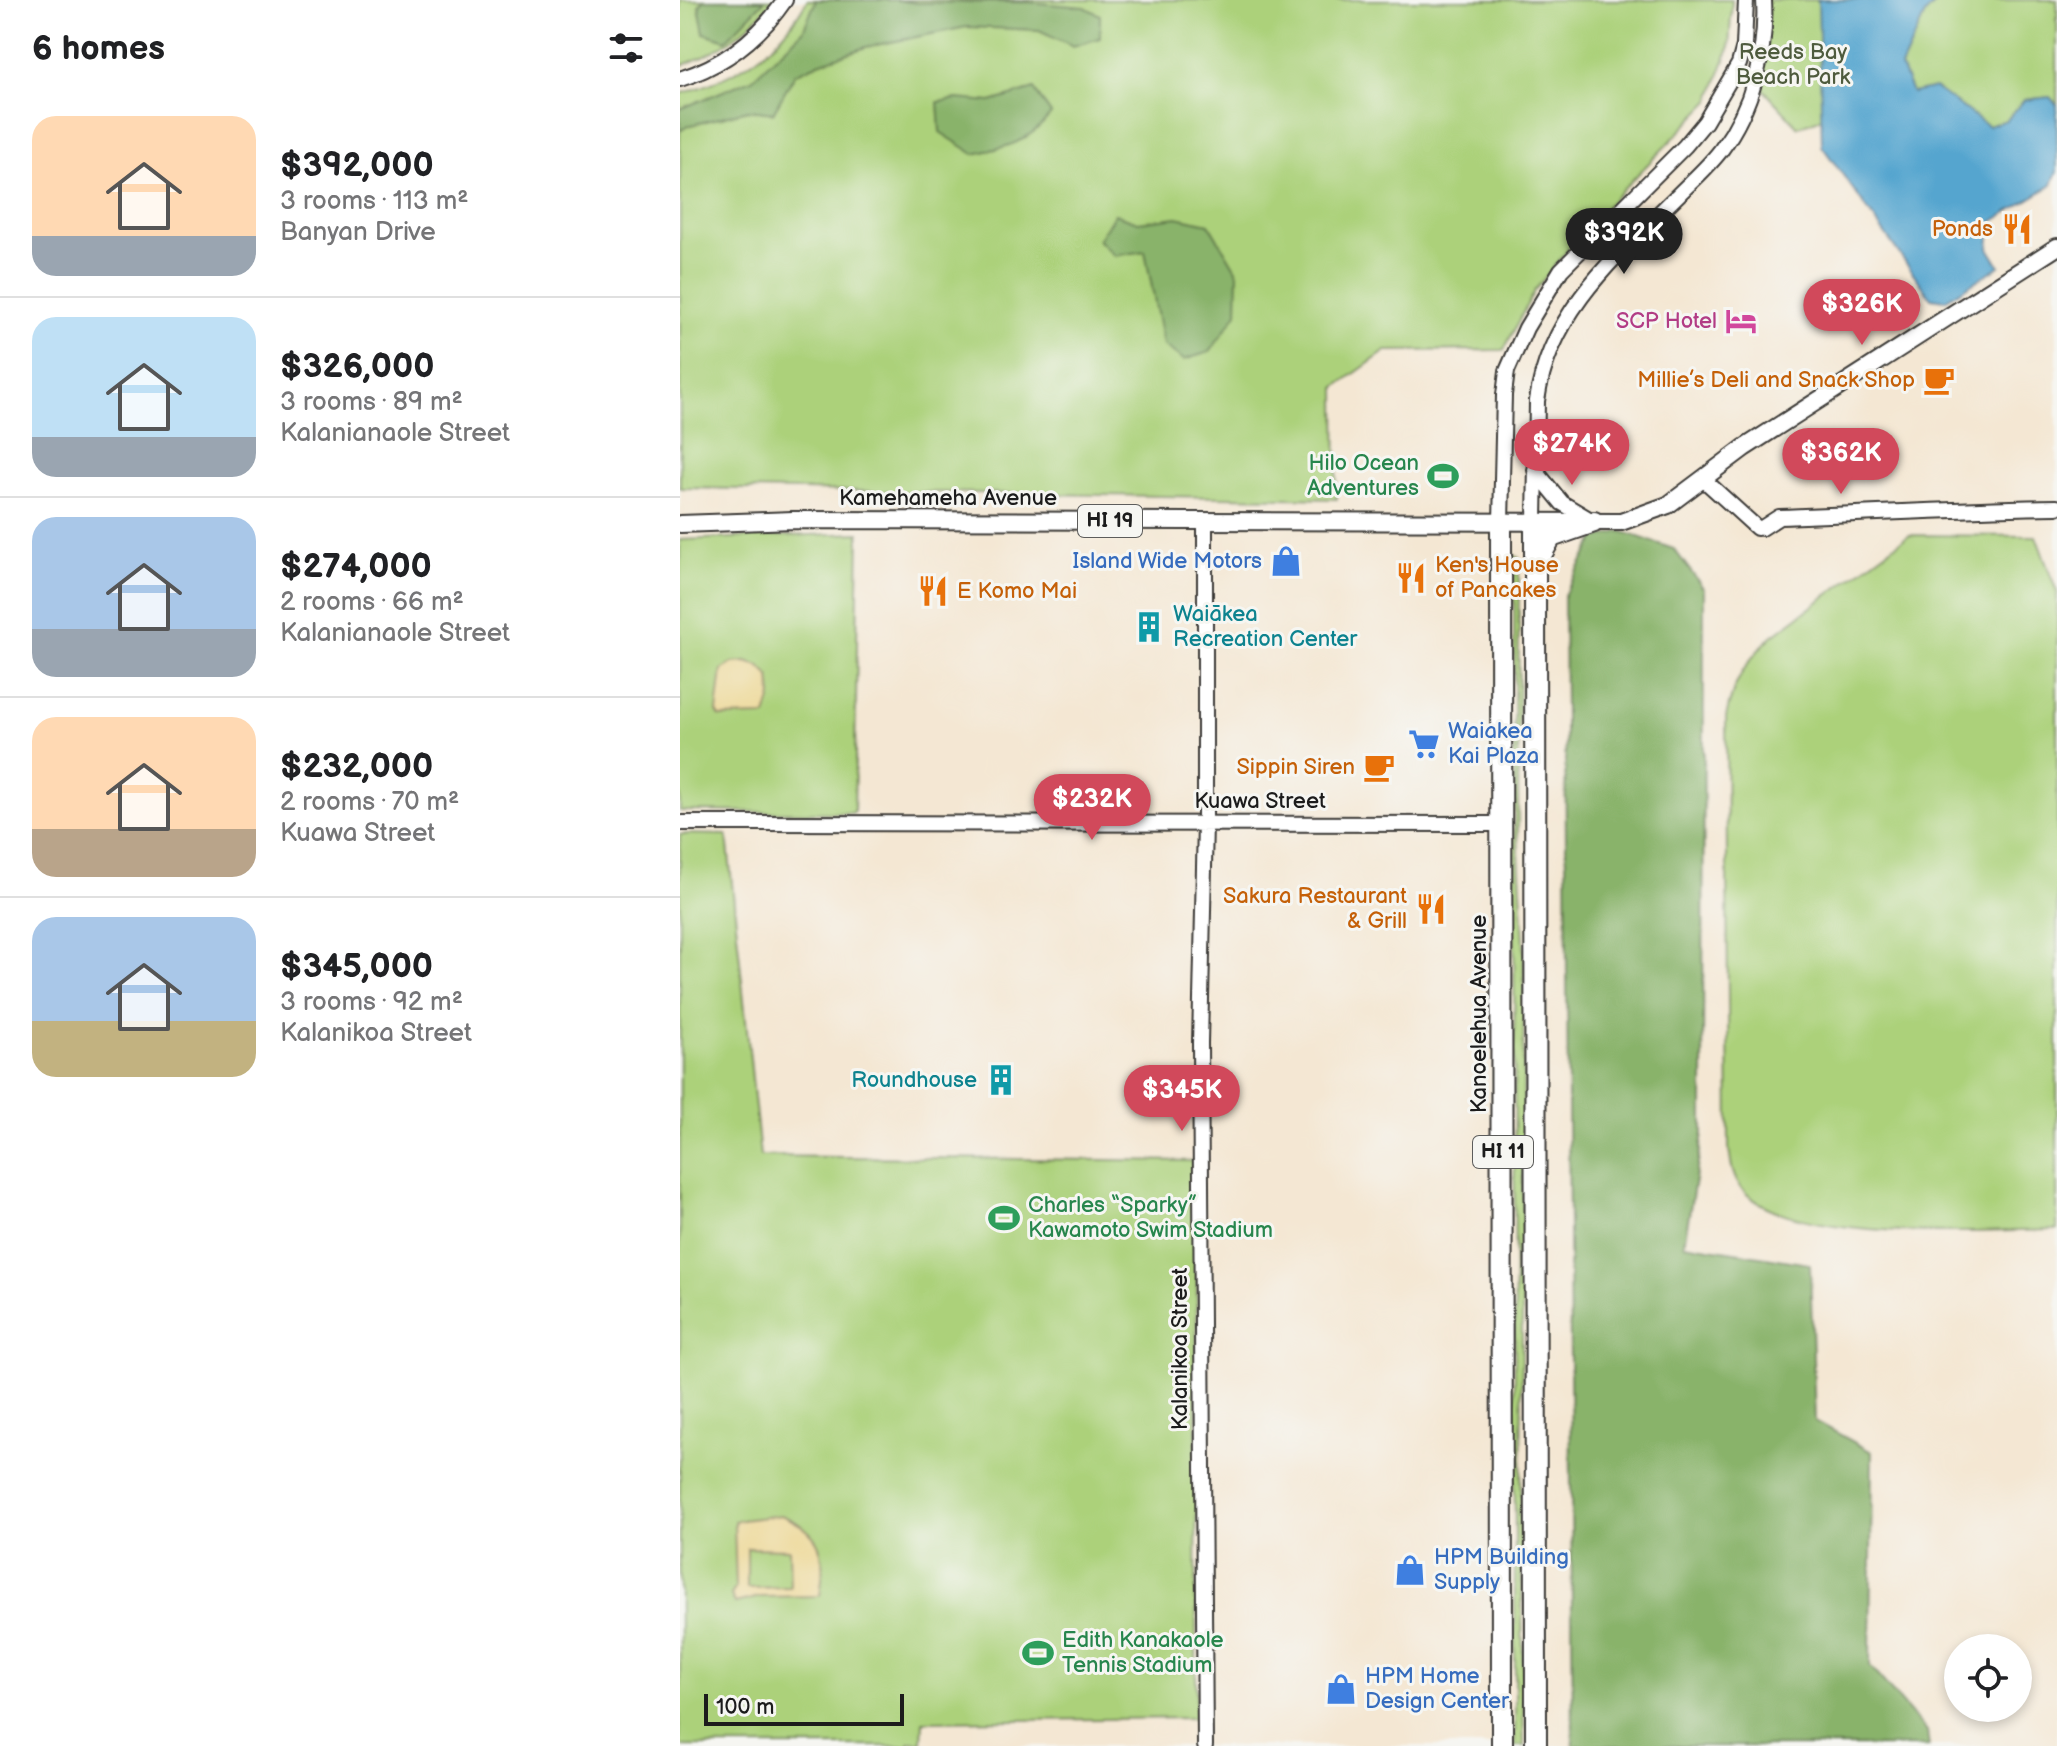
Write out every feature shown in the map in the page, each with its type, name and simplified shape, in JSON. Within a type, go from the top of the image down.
[{"type":"highway","name":"Kanoelehua Avenue","points":[[1501,522],[1502,1746]]},
{"type":"highway","name":"HI 11","points":[[1535,522],[1536,1746]]},
{"type":"highway","points":[[1535,570],[1551,537],[1594,522]]},
{"type":"main road","points":[[1698,483],[1744,448],[2057,247]]},
{"type":"main road","name":"HI 19","points":[[1535,522],[1621,522],[1655,511],[1698,483]]},
{"type":"main road","name":"Kamehameha Avenue","points":[[680,514],[793,520]]},
{"type":"main road","name":"Kamehameha Avenue","points":[[680,524],[793,520],[1535,522]]},
{"type":"street","points":[[680,79],[719,63],[745,45],[768,24],[785,0]]},
{"type":"street","points":[[1501,522],[1507,371],[1526,328],[1561,270],[1685,146],[1705,122],[1739,64],[1744,46],[1746,0]]},
{"type":"street","points":[[1535,522],[1539,382],[1553,343],[1573,306],[1599,273],[1709,165],[1731,134],[1749,101],[1758,65],[1764,0]]},
{"type":"street","points":[[1535,470],[1562,503],[1594,522]]},
{"type":"street","points":[[1698,483],[1760,528],[1779,517],[2057,507]]},
{"type":"street","name":"Kalanikoa Street","points":[[1205,521],[1205,823],[1200,1043],[1205,1746]]},
{"type":"street","name":"Kuawa Street","points":[[680,823],[1503,824]]},
{"type":"green space","points":[[680,0],[773,0],[731,40],[680,66]]},
{"type":"green space","points":[[705,0],[765,0],[726,40],[704,33],[699,6]]},
{"type":"green space","points":[[807,0],[1732,0],[1729,49],[1710,101],[1589,224],[1534,291],[1504,350],[1386,351],[1336,387],[1337,499],[680,488],[680,94],[719,80],[754,60],[783,34]]},
{"type":"green space","points":[[816,0],[1027,2],[1085,7],[1100,15],[1100,38],[1073,46],[1039,30],[967,27],[866,47],[795,74],[773,113],[748,110],[688,126],[680,131],[680,109],[752,79],[803,31]]},
{"type":"green space","name":"Reeds Bay Beach Park","points":[[1764,0],[1834,0],[1827,116],[1798,127],[1763,89],[1758,65]]},
{"type":"green space","points":[[1939,0],[2057,0],[2057,105],[2050,97],[2024,100],[2007,120],[1988,126],[1935,88],[1912,94],[1901,67],[1925,14]]},
{"type":"green space","points":[[1034,89],[1051,114],[1034,132],[1017,142],[974,154],[940,132],[938,102],[957,99],[991,102]]},
{"type":"green space","points":[[1115,214],[1138,222],[1177,217],[1209,224],[1238,273],[1237,313],[1210,352],[1184,360],[1163,345],[1145,251],[1115,256],[1098,240]]},
{"type":"green space","points":[[1621,531],[1674,549],[1704,589],[1703,1134],[1684,1244],[1810,1264],[1815,1421],[1872,1452],[1870,1666],[1927,1732],[1929,1746],[1573,1746],[1564,595],[1595,539]]},
{"type":"green space","points":[[859,533],[854,813],[680,811],[680,540]]},
{"type":"green space","points":[[1909,535],[2036,536],[2057,592],[2057,1230],[1890,1230],[1801,1219],[1766,1207],[1742,1189],[1731,1165],[1726,717],[1729,704],[1742,672],[1772,636]]},
{"type":"green space","points":[[1514,555],[1519,558],[1518,836],[1524,941],[1521,1525],[1524,1746],[1515,1746]]},
{"type":"green space","points":[[680,834],[727,835],[760,1156],[1197,1161],[1196,1718],[923,1721],[922,1743],[909,1742],[909,1746],[680,1746]]},
{"type":"sand","points":[[746,662],[759,666],[770,677],[772,696],[766,716],[720,717],[717,712],[722,670],[733,663]]},
{"type":"sand","points":[[781,1515],[806,1529],[814,1537],[822,1556],[820,1596],[760,1597],[735,1603],[731,1595],[736,1587],[734,1521]],"holes":[[[747,1548],[789,1549],[790,1587],[747,1588]]]},
{"type":"water","points":[[1818,0],[1939,0],[1925,14],[1901,67],[1912,93],[1935,88],[1988,126],[2007,120],[2024,100],[2050,97],[2057,105],[2057,171],[2052,185],[1992,222],[1989,248],[2000,266],[1945,300],[1931,298],[1822,146]]},
{"type":"place","name":"Ponds","points":[[2017,229]]},
{"type":"place","name":"SCP Hotel","points":[[1741,321]]},
{"type":"place","name":"Millie’s Deli and Snack Shop","points":[[1939,380]]},
{"type":"place","name":"Hilo Ocean Adventures","points":[[1443,476]]},
{"type":"place","name":"Island Wide Motors","points":[[1286,561]]},
{"type":"place","name":"Ken's House of Pancakes","points":[[1411,578]]},
{"type":"place","name":"E Komo Mai","points":[[933,591]]},
{"type":"place","name":"Waiākea Recreation Center","points":[[1149,627]]},
{"type":"place","name":"Waiakea Kai Plaza","points":[[1424,744]]},
{"type":"place","name":"Sippin Siren","points":[[1379,767]]},
{"type":"place","name":"Sakura Restaurant & Grill","points":[[1431,909]]},
{"type":"place","name":"Roundhouse","points":[[1001,1080]]},
{"type":"place","name":"Charles “Sparky” Kawamoto Swim Stadium","points":[[1004,1218]]},
{"type":"place","name":"HPM Building Supply","points":[[1410,1570]]},
{"type":"place","name":"Edith Kanakaole Tennis Stadium","points":[[1038,1653]]},
{"type":"place","name":"HPM Home Design Center","points":[[1341,1689]]}]
